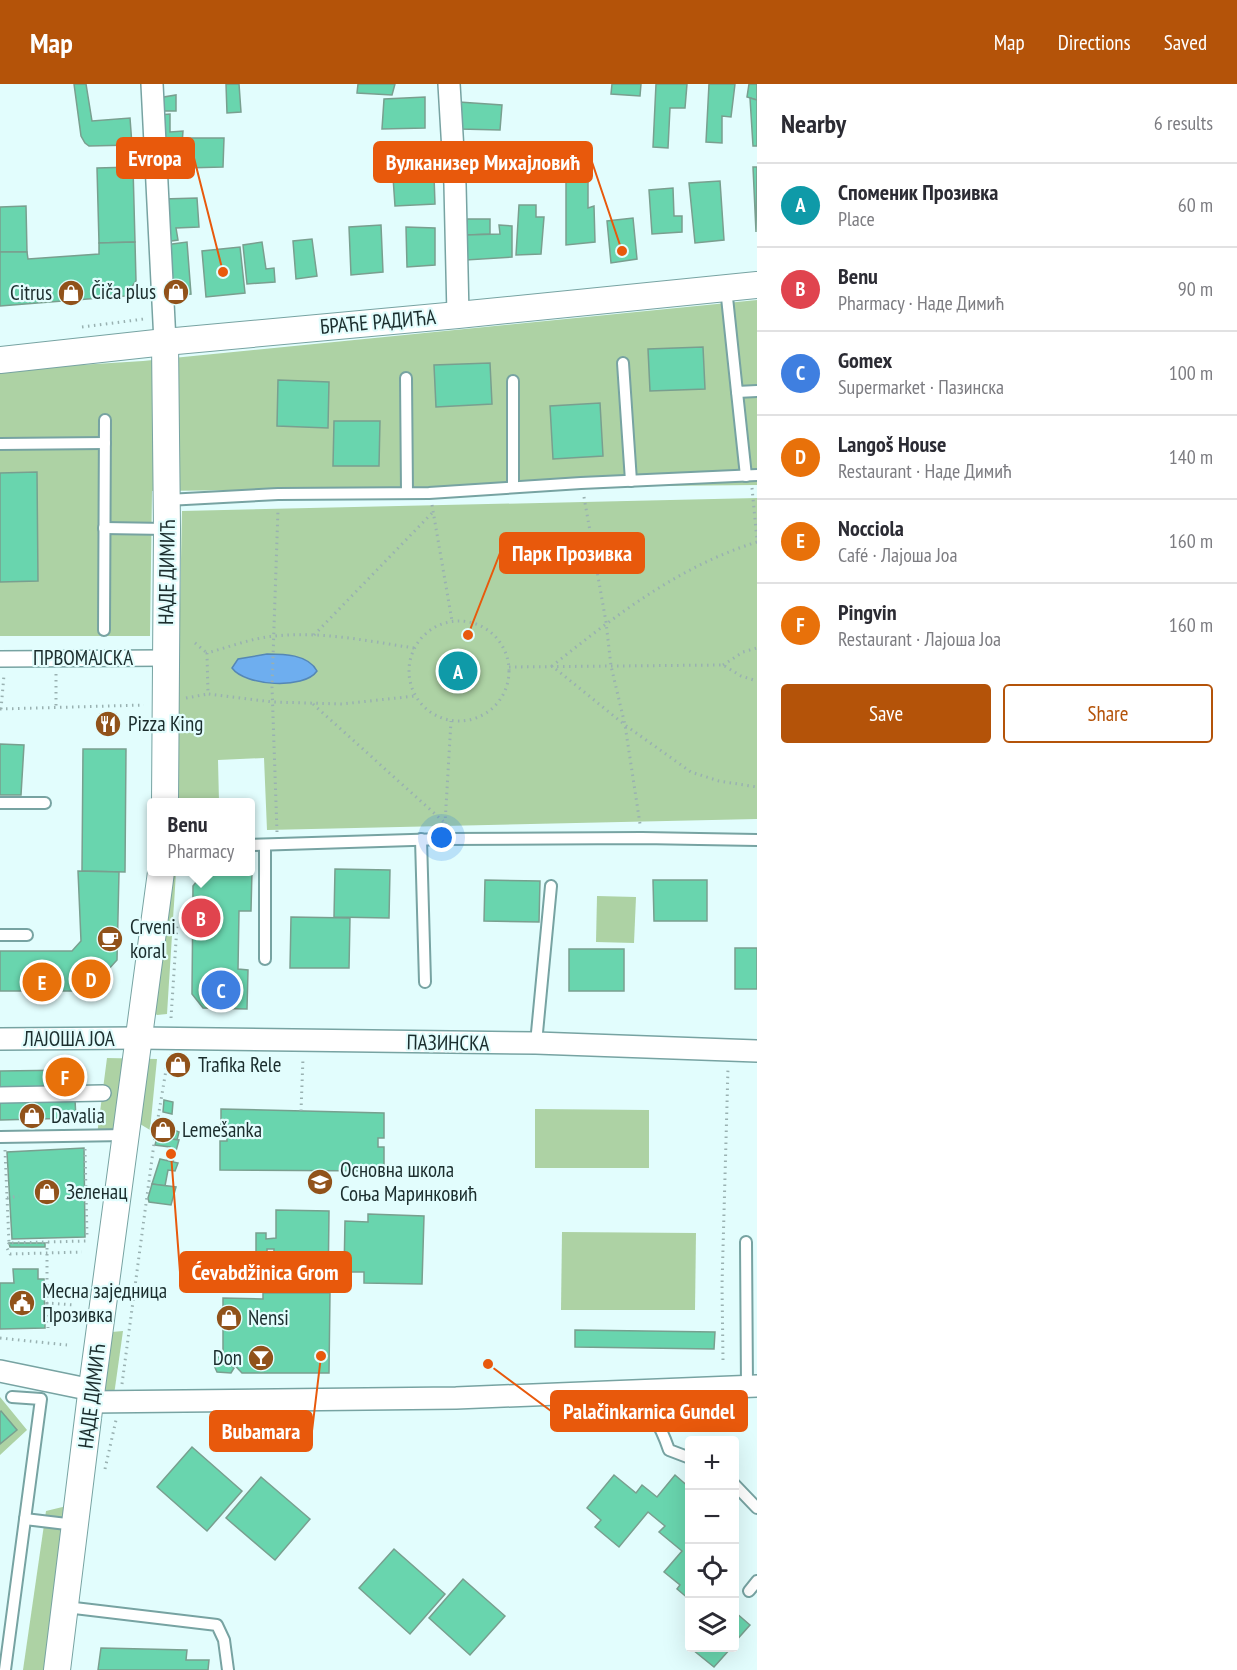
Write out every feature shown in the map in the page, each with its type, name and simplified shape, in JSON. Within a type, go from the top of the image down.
[{"type":"street","points":[[152,84],[165,342]]},
{"type":"street","points":[[449,84],[455,185],[458,315]]},
{"type":"street","name":"БРАЋЕ РАДИЋА","points":[[0,360],[757,285]]},
{"type":"street","name":"НАДЕ ДИМИЋ","points":[[165,342],[167,500],[165,798]]},
{"type":"street","name":"ПРВОМАЈСКА","points":[[3,659],[165,658]]},
{"type":"street","name":"НАДЕ ДИМИЋ","points":[[57,1670],[160,876]]},
{"type":"street","name":"ПАЗИНСКА","points":[[139,1038],[706,1047],[757,1051]]},
{"type":"street","name":"ЛАЈОША ЈОА","points":[[0,1039],[139,1038]]},
{"type":"street","points":[[0,1095],[103,1093]]},
{"type":"street","points":[[0,1371],[120,1402],[456,1398],[752,1386]]},
{"type":"lane","points":[[167,500],[278,494],[429,493],[751,475],[737,392],[726,288]]},
{"type":"lane","points":[[623,363],[630,481]]},
{"type":"lane","points":[[406,378],[408,493]]},
{"type":"lane","points":[[513,381],[513,487]]},
{"type":"lane","points":[[737,392],[757,391]]},
{"type":"lane","points":[[104,630],[105,420]]},
{"type":"lane","points":[[0,444],[105,443]]},
{"type":"lane","points":[[104,528],[167,529]]},
{"type":"lane","points":[[0,803],[45,803]]},
{"type":"lane","points":[[255,845],[444,838],[757,840]]},
{"type":"lane","points":[[421,839],[425,982]]},
{"type":"lane","points":[[265,846],[265,959]]},
{"type":"lane","points":[[536,1044],[551,886]]},
{"type":"lane","points":[[0,935],[27,935]]},
{"type":"lane","points":[[0,1137],[127,1135]]},
{"type":"lane","points":[[746,1242],[752,1386]]},
{"type":"lane","points":[[629,1391],[648,1409],[661,1427],[669,1450],[685,1456]]},
{"type":"lane","points":[[5,1670],[40,1399],[12,1397]]},
{"type":"lane","points":[[739,1488],[757,1508]]},
{"type":"lane","points":[[25,1519],[76,1525]]},
{"type":"lane","points":[[749,1591],[757,1581]]},
{"type":"lane","points":[[65,1607],[217,1625],[224,1640],[228,1670]]},
{"type":"path","points":[[552,666],[606,622],[671,579],[728,551],[757,541],[751,475]]},
{"type":"path","points":[[581,483],[606,622],[611,666],[625,725],[642,838]]},
{"type":"path","points":[[429,493],[452,621]]},
{"type":"path","points":[[277,846],[272,652],[278,494]]},
{"type":"path","points":[[314,635],[433,512]]},
{"type":"path","points":[[452,621],[474,622],[487,629],[498,639],[506,652],[509,667],[508,682],[493,708],[466,721],[451,721],[430,713],[415,696],[410,682],[408,667],[419,639],[431,629],[444,622],[452,621]]},
{"type":"path","points":[[207,653],[274,636],[314,635],[414,648]]},
{"type":"path","points":[[195,643],[207,653],[208,694]]},
{"type":"path","points":[[723,665],[743,652],[757,648]]},
{"type":"path","points":[[3,659],[0,709],[128,706],[208,694],[273,702],[342,704],[415,696]]},
{"type":"path","points":[[56,659],[56,708]]},
{"type":"path","points":[[509,667],[723,665],[741,676],[757,681]]},
{"type":"path","points":[[552,666],[625,725],[691,772],[719,781],[757,787]]},
{"type":"path","points":[[312,703],[445,823]]},
{"type":"path","points":[[444,838],[451,721]]},
{"type":"path","points":[[104,1474],[120,1402],[169,1039],[178,922]]},
{"type":"path","points":[[301,1111],[303,1041]]},
{"type":"path","points":[[723,1360],[722,1274],[728,1062]]},
{"type":"path","points":[[9,1243],[86,1239],[85,1146]]},
{"type":"path","points":[[5,1150],[9,1243],[7,1248],[10,1254],[82,1252]]},
{"type":"path","points":[[8,1198],[19,1196]]},
{"type":"path","points":[[47,1242],[48,1328]]},
{"type":"path","points":[[47,1303],[74,1305]]},
{"type":"path","points":[[0,1338],[67,1345]]},
{"type":"green space","points":[[757,300],[757,485],[152,491],[150,636],[0,636],[0,370],[143,361]]},
{"type":"green space","points":[[757,498],[757,819],[267,830],[264,758],[218,760],[219,798],[176,798],[182,511]]},
{"type":"green space","points":[[167,876],[176,876],[167,1014],[157,1015],[151,1010]]},
{"type":"green space","points":[[597,896],[636,897],[634,943],[596,942]]},
{"type":"green space","points":[[107,1058],[157,1059],[150,1130],[130,1118],[127,1135],[97,1135]]},
{"type":"green space","points":[[535,1109],[649,1110],[649,1168],[535,1168]]},
{"type":"green space","points":[[562,1232],[696,1233],[695,1310],[561,1310]]},
{"type":"green space","points":[[123,1331],[113,1402],[90,1403],[100,1333]]},
{"type":"green space","points":[[0,1397],[27,1430],[0,1455],[0,1444],[17,1430],[0,1412]]},
{"type":"green space","points":[[79,1503],[57,1670],[23,1670],[46,1511]]},
{"type":"water","points":[[267,654],[301,658],[313,665],[317,671],[300,681],[275,683],[249,679],[232,668],[238,659]]},
{"type":"building","points":[[74,84],[86,84],[92,121],[130,118],[132,145],[89,146],[85,143],[81,136]]},
{"type":"building","points":[[226,84],[239,84],[241,112],[227,113]]},
{"type":"building","points":[[358,84],[395,84],[392,95],[357,93]]},
{"type":"building","points":[[612,84],[641,84],[640,96],[611,94]]},
{"type":"building","points":[[656,84],[687,84],[685,108],[670,108],[668,148],[653,147]]},
{"type":"building","points":[[709,84],[735,84],[731,117],[722,116],[722,143],[706,142]]},
{"type":"building","points":[[749,84],[757,84],[757,100],[747,97]]},
{"type":"building","points":[[176,95],[176,111],[159,111],[158,98]]},
{"type":"building","points":[[425,97],[425,128],[382,129],[384,99]]},
{"type":"building","points":[[750,98],[757,100],[757,146],[753,146]]},
{"type":"building","points":[[459,102],[502,105],[500,130],[460,129]]},
{"type":"building","points":[[170,114],[170,132],[183,131],[181,157],[159,157],[158,115]]},
{"type":"building","points":[[184,138],[224,138],[223,167],[185,168]]},
{"type":"building","points":[[433,146],[434,163],[383,164],[382,147]]},
{"type":"building","points":[[463,151],[499,154],[496,179],[463,178]]},
{"type":"building","points":[[499,154],[524,157],[523,170],[497,168]]},
{"type":"building","points":[[133,167],[135,242],[99,243],[97,168]]},
{"type":"building","points":[[753,167],[757,167],[756,232]]},
{"type":"building","points":[[588,175],[588,208],[594,206],[595,242],[566,245],[566,176]]},
{"type":"building","points":[[434,176],[435,204],[395,206],[393,177]]},
{"type":"building","points":[[720,181],[724,240],[695,243],[689,183]]},
{"type":"building","points":[[673,188],[674,216],[682,216],[682,232],[652,234],[649,190]]},
{"type":"building","points":[[197,198],[199,227],[176,228],[178,240],[165,242],[163,199]]},
{"type":"building","points":[[519,205],[536,205],[536,217],[544,217],[541,254],[516,255]]},
{"type":"building","points":[[26,206],[27,252],[0,252],[0,207]]},
{"type":"building","points":[[633,218],[637,259],[611,263],[607,221]]},
{"type":"building","points":[[467,219],[490,219],[490,234],[466,235]]},
{"type":"building","points":[[381,225],[383,272],[351,275],[349,227]]},
{"type":"building","points":[[499,225],[512,226],[512,257],[466,260],[466,235],[500,234]]},
{"type":"building","points":[[406,227],[435,228],[435,265],[407,267]]},
{"type":"building","points":[[312,239],[317,276],[296,279],[293,241]]},
{"type":"building","points":[[135,242],[136,281],[125,296],[0,306],[0,252],[27,252],[28,259],[99,254],[99,243]]},
{"type":"building","points":[[187,242],[191,294],[169,297],[165,245]]},
{"type":"building","points":[[262,242],[266,269],[274,268],[275,282],[247,284],[243,245]]},
{"type":"building","points":[[240,247],[245,293],[206,297],[202,251]]},
{"type":"building","points":[[703,347],[705,389],[650,391],[648,349]]},
{"type":"building","points":[[490,363],[492,404],[436,407],[434,365]]},
{"type":"building","points":[[278,380],[329,382],[328,428],[277,426]]},
{"type":"building","points":[[600,403],[603,456],[553,459],[550,406]]},
{"type":"building","points":[[334,421],[380,421],[379,466],[333,466]]},
{"type":"building","points":[[37,472],[38,581],[0,582],[0,473]]},
{"type":"building","points":[[0,744],[24,745],[21,795],[0,795]]},
{"type":"building","points":[[83,749],[126,749],[125,872],[82,871]]},
{"type":"building","points":[[335,869],[390,870],[389,918],[334,917]]},
{"type":"building","points":[[78,871],[119,872],[117,960],[89,991],[0,991],[0,951],[72,951],[81,941]]},
{"type":"building","points":[[201,876],[252,876],[251,911],[239,911],[238,969],[248,970],[247,1009],[203,1008],[192,994],[193,886]]},
{"type":"building","points":[[485,880],[540,881],[539,922],[484,921]]},
{"type":"building","points":[[653,880],[707,880],[707,921],[654,921]]},
{"type":"building","points":[[291,917],[350,918],[349,968],[290,968]]},
{"type":"building","points":[[735,948],[757,948],[757,989],[735,989]]},
{"type":"building","points":[[569,949],[624,949],[624,991],[569,991]]},
{"type":"building","points":[[173,1061],[182,1061],[182,1074],[173,1074]]},
{"type":"building","points":[[74,1070],[74,1087],[0,1089],[0,1071]]},
{"type":"building","points":[[75,1100],[76,1118],[0,1120],[0,1102]]},
{"type":"building","points":[[164,1100],[173,1102],[172,1114],[163,1112]]},
{"type":"building","points":[[221,1109],[384,1113],[384,1138],[378,1138],[378,1147],[384,1147],[384,1171],[220,1170],[220,1141],[227,1141],[227,1132],[221,1132]]},
{"type":"building","points":[[159,1119],[172,1122],[171,1129],[179,1132],[177,1140],[157,1137]]},
{"type":"building","points":[[157,1137],[179,1140],[173,1162],[167,1161],[170,1147],[155,1145]]},
{"type":"building","name":"Зеленац","points":[[84,1148],[85,1237],[12,1239],[7,1152]]},
{"type":"building","points":[[160,1159],[178,1163],[175,1171],[168,1170],[165,1186],[152,1184]]},
{"type":"building","points":[[152,1184],[176,1187],[171,1205],[149,1202]]},
{"type":"building","points":[[276,1210],[329,1211],[328,1294],[273,1293],[274,1249],[267,1249],[267,1254],[256,1254],[256,1233],[266,1233],[266,1239],[276,1238]]},
{"type":"building","points":[[368,1214],[424,1216],[422,1284],[364,1283],[364,1272],[344,1272],[345,1221],[368,1222]]},
{"type":"building","points":[[9,1243],[45,1243],[45,1247],[10,1247]]},
{"type":"building","name":"Месна заједница Прозивка","points":[[13,1269],[38,1269],[38,1279],[44,1279],[45,1328],[0,1329],[0,1283],[14,1283]]},
{"type":"building","points":[[263,1293],[330,1293],[329,1373],[242,1373],[223,1353],[223,1298],[263,1299]]},
{"type":"building","points":[[575,1330],[715,1332],[714,1349],[575,1347]]},
{"type":"building","points":[[222,1356],[234,1368],[231,1373],[217,1372],[213,1363],[215,1358]]},
{"type":"building","points":[[0,1412],[17,1430],[0,1444]]},
{"type":"building","points":[[192,1447],[242,1491],[207,1531],[157,1487]]},
{"type":"building","points":[[614,1475],[636,1493],[642,1485],[657,1497],[675,1475],[685,1484],[685,1596],[677,1589],[680,1585],[664,1572],[682,1551],[659,1532],[665,1526],[648,1512],[619,1547],[595,1527],[601,1520],[587,1508]]},
{"type":"building","points":[[261,1477],[310,1519],[275,1560],[226,1518]]},
{"type":"building","points":[[394,1549],[445,1594],[410,1634],[359,1588]]},
{"type":"building","points":[[463,1579],[505,1616],[470,1655],[429,1618]]},
{"type":"building","points":[[739,1615],[750,1625],[739,1637]]},
{"type":"building","points":[[101,1648],[187,1650],[186,1660],[209,1660],[208,1670],[98,1670]]},
{"type":"building","points":[[695,1652],[727,1652],[714,1667]]},
{"type":"place","name":"Вулканизер Михајловић","points":[[622,251]]},
{"type":"place","name":"Evropa","points":[[223,272]]},
{"type":"place","name":"Čiča plus","points":[[176,292]]},
{"type":"place","name":"Citrus","points":[[71,293]]},
{"type":"place","name":"Парк Прозивка","points":[[468,635]]},
{"type":"place","name":"Споменик Прозивка","points":[[458,671]]},
{"type":"place","name":"Pizza King","points":[[108,724]]},
{"type":"place","name":"Benu","points":[[201,918]]},
{"type":"place","name":"Crveni koral","points":[[110,939]]},
{"type":"place","name":"Langoš House","points":[[91,979]]},
{"type":"place","name":"Nocciola","points":[[42,982]]},
{"type":"place","name":"Gomex","points":[[221,990]]},
{"type":"place","name":"Trafika Rele","points":[[178,1065]]},
{"type":"place","name":"Pingvin","points":[[65,1077]]},
{"type":"place","name":"Davalia","points":[[32,1116]]},
{"type":"place","name":"Lemešanka","points":[[163,1130]]},
{"type":"place","name":"Ćevabdžinica Grom","points":[[171,1154]]},
{"type":"place","name":"Основна школа Соња Маринковић","points":[[320,1182]]},
{"type":"place","name":"Зеленац","points":[[47,1192]]},
{"type":"place","name":"Месна заједница Прозивка","points":[[22,1303]]},
{"type":"place","name":"Nensi","points":[[229,1318]]},
{"type":"place","name":"Bubamara","points":[[321,1356]]},
{"type":"place","name":"Don","points":[[261,1358]]},
{"type":"place","name":"Palačinkarnica Gundel","points":[[488,1364]]}]
